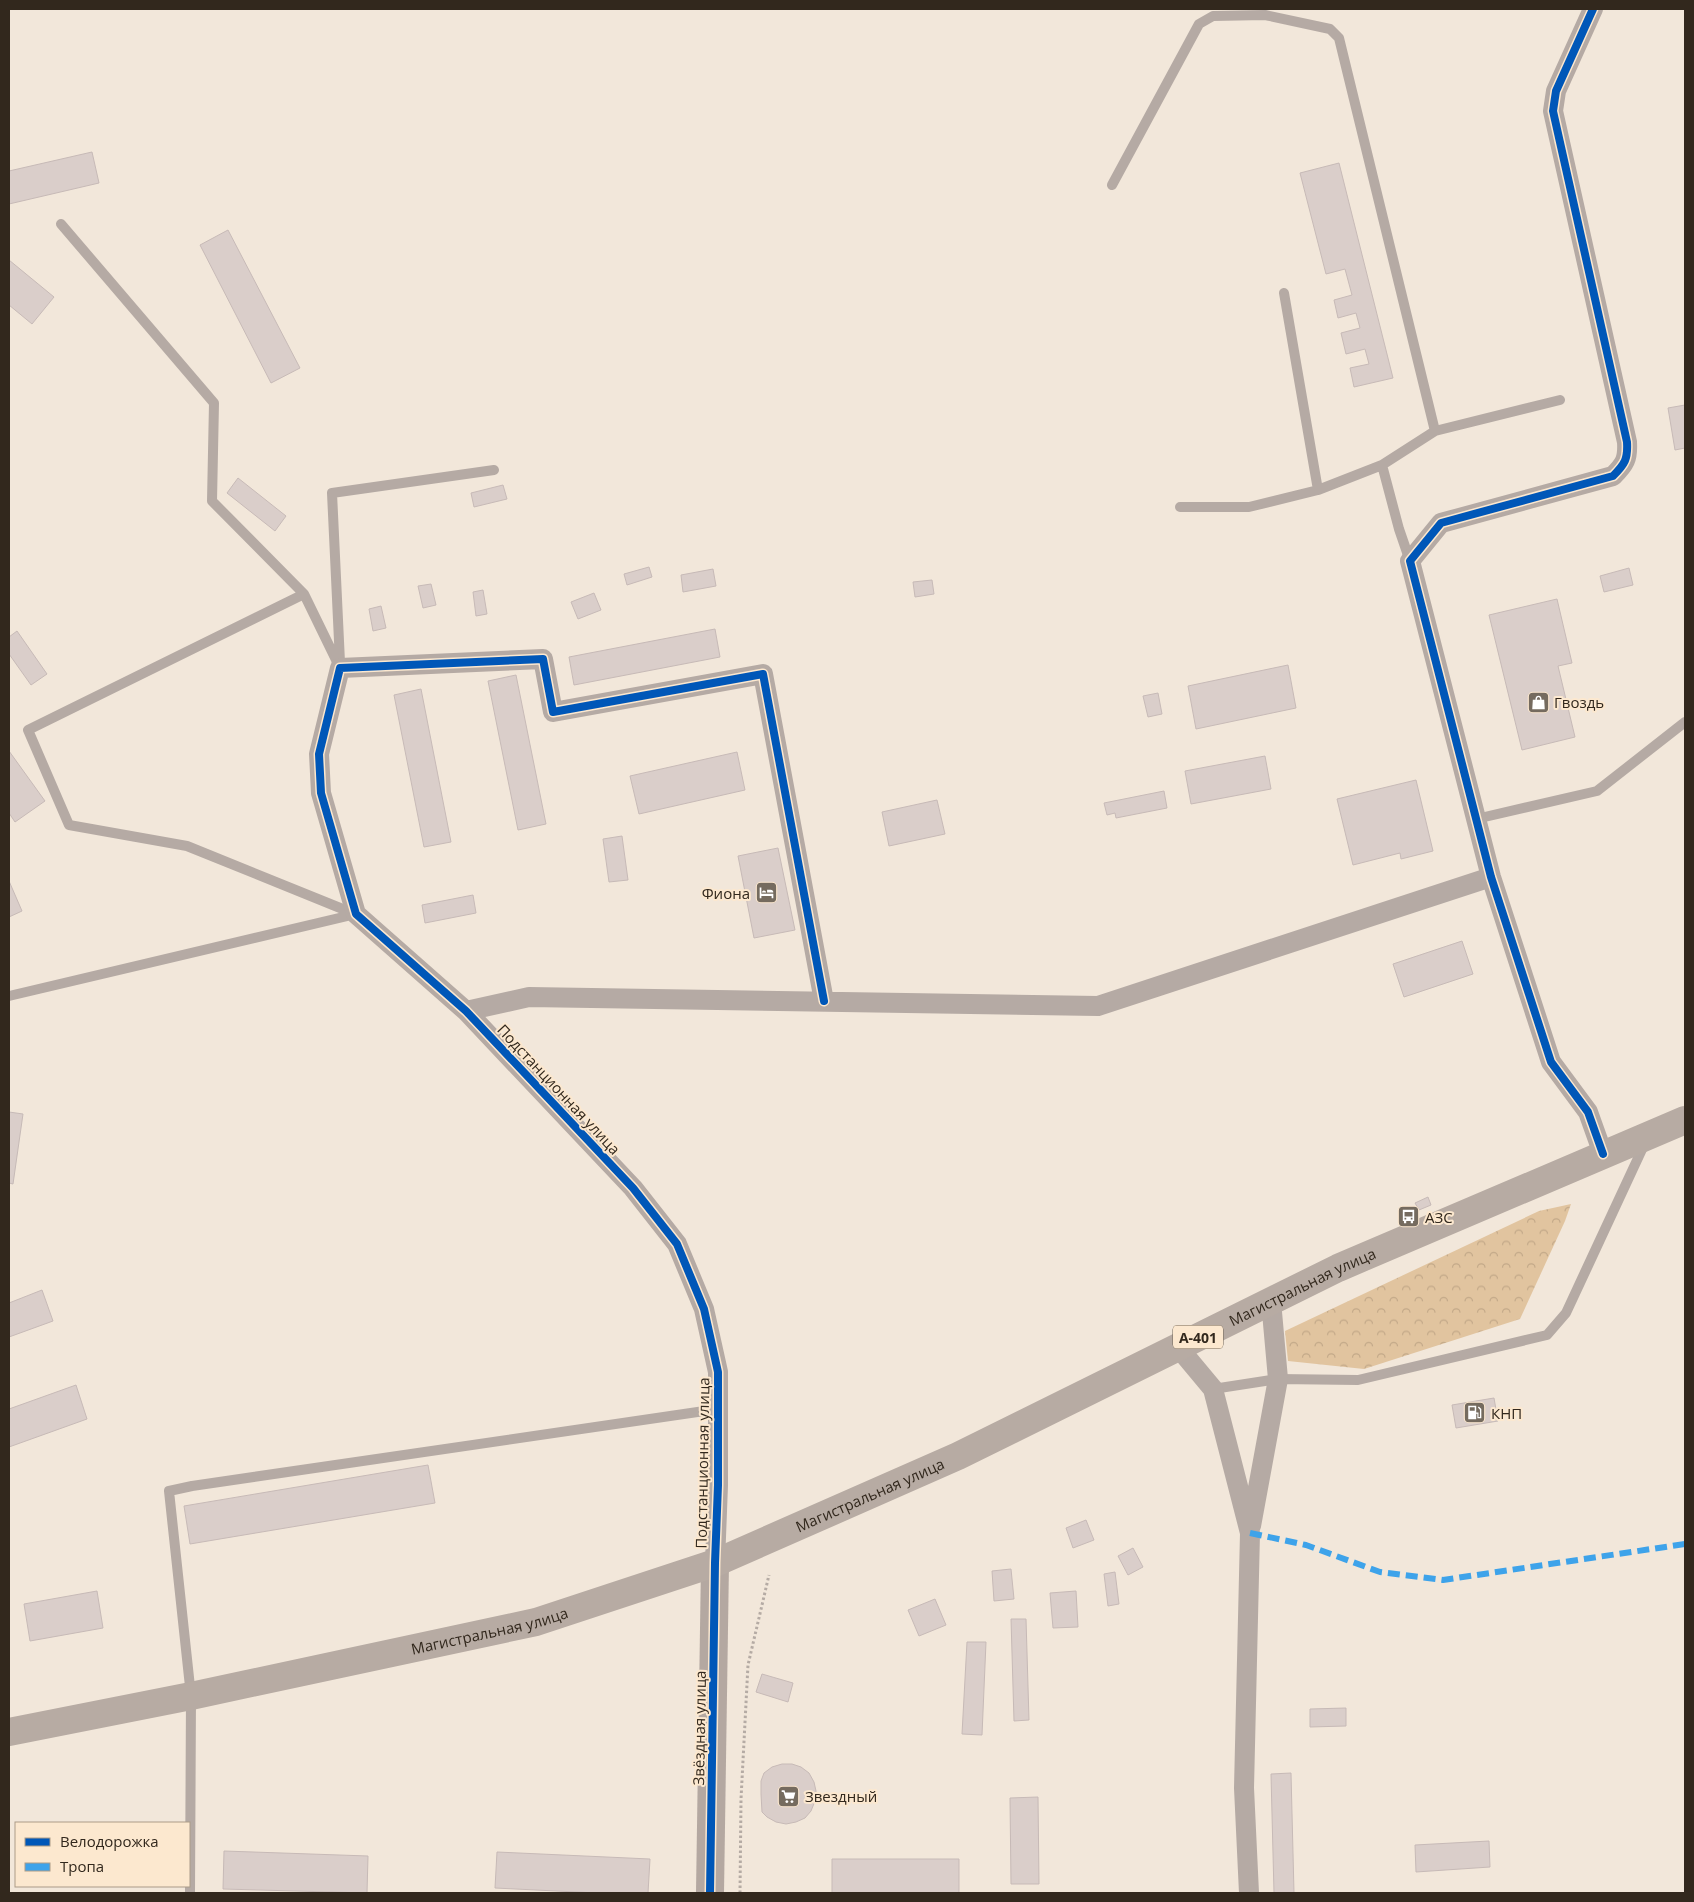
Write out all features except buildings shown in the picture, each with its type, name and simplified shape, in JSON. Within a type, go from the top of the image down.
[{"type":"main road","name":"Магистральная улица","points":[[9,1732],[190,1696],[536,1622],[715,1563],[958,1456],[1338,1268],[1685,1120]]},
{"type":"street","points":[[1593,9],[1556,90],[1553,111],[1627,442],[1628,454],[1623,466],[1613,476],[1441,523],[1410,561],[1482,818],[1491,877],[1550,1062],[1588,1112],[1603,1154]]},
{"type":"street","points":[[356,914],[321,793],[319,754],[340,668],[543,659],[553,712],[763,674],[824,1001]]},
{"type":"street","points":[[466,1011],[529,997],[1098,1006],[1491,877]]},
{"type":"street","name":"Подстанционная улица","points":[[356,914],[466,1011],[633,1188],[677,1244],[704,1309],[718,1372],[718,1485],[715,1563]]},
{"type":"street","points":[[1249,1893],[1244,1788],[1250,1533],[1278,1379],[1272,1301]]},
{"type":"street","points":[[1178,1347],[1213,1389],[1250,1533]]},
{"type":"street","name":"Звёздная улица","points":[[710,1893],[715,1563]]},
{"type":"lane","points":[[1112,185],[1199,24],[1213,16],[1266,15],[1330,29],[1339,38],[1436,431]]},
{"type":"lane","points":[[61,224],[214,404],[212,501],[304,594],[340,668]]},
{"type":"lane","points":[[1284,292],[1318,490]]},
{"type":"lane","points":[[1180,507],[1249,507],[1318,490],[1382,465],[1436,431],[1560,400]]},
{"type":"lane","points":[[1382,465],[1399,530],[1410,561]]},
{"type":"lane","points":[[340,668],[332,493],[494,470]]},
{"type":"lane","points":[[304,594],[28,730],[69,825],[187,846],[356,914]]},
{"type":"lane","points":[[1482,818],[1597,791],[1685,722]]},
{"type":"lane","points":[[9,996],[356,914]]},
{"type":"lane","points":[[1213,1389],[1278,1379],[1358,1380],[1547,1334],[1566,1313],[1649,1134]]},
{"type":"lane","points":[[190,1893],[190,1696],[169,1491],[192,1486],[718,1409]]},
{"type":"path","points":[[740,1893],[741,1799],[748,1666],[769,1575]]},
{"type":"green space","points":[[1571,1204],[1520,1319],[1364,1369],[1288,1361],[1285,1331],[1539,1211]]},
{"type":"marked path","points":[[1250,1533],[1306,1545],[1380,1572],[1443,1580],[1685,1544]]},
{"type":"cycle path","points":[[1593,9],[1556,91],[1553,111],[1627,442],[1626,457],[1613,476],[1441,523],[1410,561],[1491,877],[1551,1062],[1588,1112],[1603,1154]]},
{"type":"cycle path","points":[[710,1893],[718,1485],[718,1372],[704,1309],[677,1244],[633,1188],[466,1011],[356,914],[321,793],[319,754],[340,668],[543,659],[553,712],[763,674],[824,1001]]},
{"type":"place","name":"Гвоздь","points":[[1538,702]]},
{"type":"place","name":"Фиона","points":[[766,893]]},
{"type":"place","name":"АЗС","points":[[1409,1217]]},
{"type":"place","name":"КНП","points":[[1475,1413]]},
{"type":"place","name":"Звездный","points":[[789,1796]]}]
